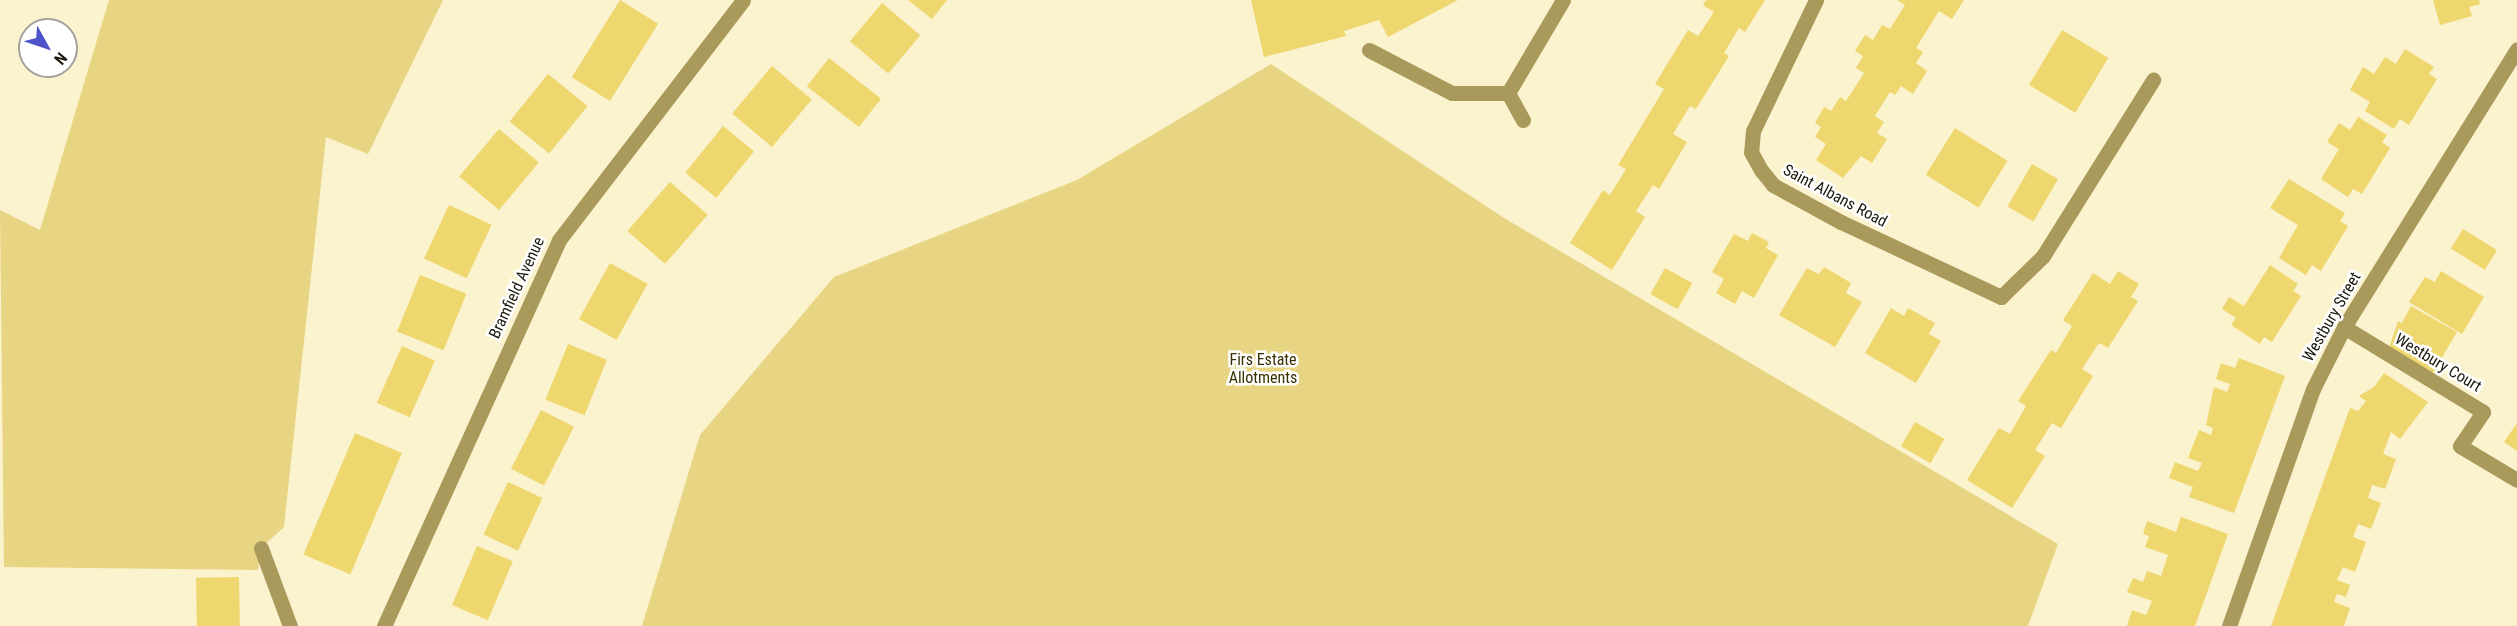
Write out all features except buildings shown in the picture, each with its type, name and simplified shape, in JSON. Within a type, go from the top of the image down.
[{"type":"street","points":[[1508,93],[1563,0]]},
{"type":"street","name":"Saint Albans Road","points":[[1816,0],[1753,131],[1751,152],[1761,170],[1773,186],[1841,222],[2001,297],[2043,256],[2153,80]]},
{"type":"street","name":"Bramfield Avenue","points":[[384,626],[559,240],[735,3]]},
{"type":"street","name":"Westbury Street","points":[[2229,626],[2313,389],[2344,327],[2517,49]]},
{"type":"street","points":[[1369,50],[1452,93],[1508,93]]},
{"type":"street","points":[[1508,93],[1523,120]]},
{"type":"street","name":"Westbury Court","points":[[2344,327],[2483,412],[2460,446],[2517,480]]},
{"type":"street","points":[[261,548],[290,626]]},
{"type":"green space","points":[[109,0],[443,0],[368,154],[326,137],[284,527],[261,548],[258,570],[4,567],[0,210],[40,230]]},
{"type":"green space","name":"Firs Estate Allotments","points":[[1271,64],[1504,218],[2058,544],[2028,626],[642,626],[700,435],[834,277],[1077,180]]}]
